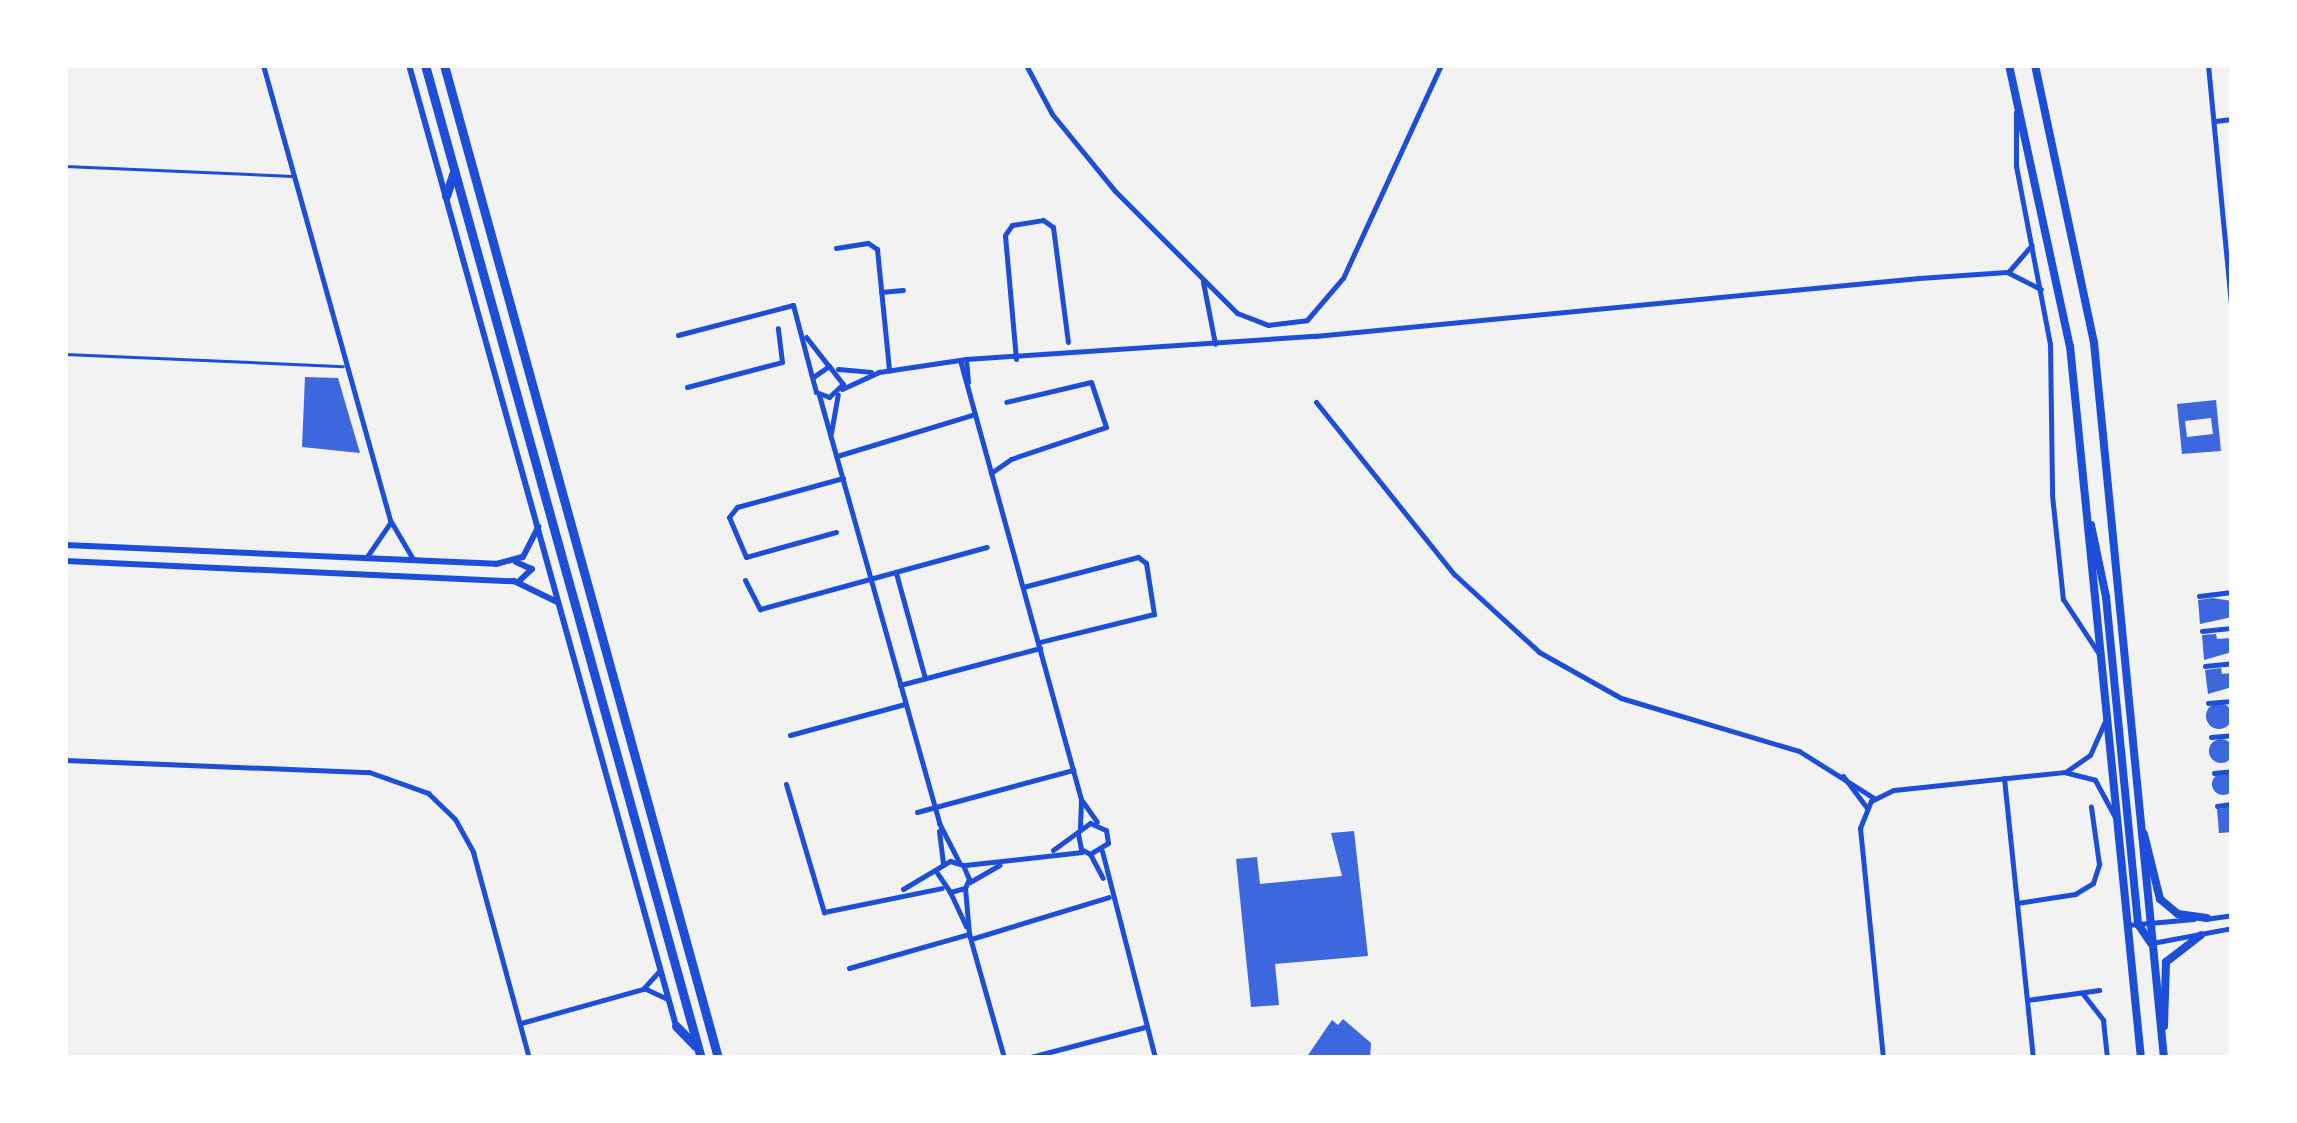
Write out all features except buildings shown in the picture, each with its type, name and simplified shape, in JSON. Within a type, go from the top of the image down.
[{"type":"highway","points":[[425,65],[700,1053]]},
{"type":"highway","points":[[444,65],[718,1058]]},
{"type":"highway","points":[[446,196],[454,172]]},
{"type":"highway","points":[[676,1026],[700,1053]]},
{"type":"main road","points":[[410,65],[676,1026]]},
{"type":"main road","points":[[2009,65],[2070,346],[2104,722],[2142,1058]]},
{"type":"main road","points":[[2035,65],[2090,316],[2164,1058]]},
{"type":"main road","points":[[2086,506],[2106,597],[2138,924],[2152,943]]},
{"type":"main road","points":[[516,562],[538,528]]},
{"type":"main road","points":[[65,545],[530,565],[532,573],[514,581]]},
{"type":"main road","points":[[65,561],[514,581],[557,602]]},
{"type":"main road","points":[[2139,820],[2160,899],[2178,914],[2207,918]]},
{"type":"main road","points":[[2162,1035],[2166,962],[2200,935]]},
{"type":"street","points":[[263,65],[390,520],[413,560]]},
{"type":"street","points":[[1026,65],[1042,101],[1091,164],[1199,275],[1252,322],[1312,317],[1351,265],[1442,65]]},
{"type":"street","points":[[2208,65],[2229,248],[2232,316]]},
{"type":"street","points":[[2019,99],[2016,160],[2052,369],[2052,495],[2063,599],[2099,654]]},
{"type":"street","points":[[2215,120],[2232,119]]},
{"type":"street","points":[[1016,358],[1004,236],[1012,224],[1043,220],[1053,228],[1068,342]]},
{"type":"street","points":[[836,248],[874,244],[889,370]]},
{"type":"street","points":[[2007,272],[2032,244]]},
{"type":"street","points":[[820,395],[840,391],[879,372],[963,359],[1215,344],[2007,272],[2040,289]]},
{"type":"street","points":[[1199,275],[1215,344]]},
{"type":"street","points":[[881,292],[903,290]]},
{"type":"street","points":[[678,335],[790,304],[804,334],[829,366],[879,372]]},
{"type":"street","points":[[688,387],[782,362],[778,328]]},
{"type":"street","points":[[804,334],[812,377],[938,824],[943,864],[937,873],[892,894]]},
{"type":"street","points":[[963,359],[1081,799],[1079,832],[1106,884]]},
{"type":"street","points":[[812,377],[829,366]]},
{"type":"street","points":[[831,436],[840,391],[838,369]]},
{"type":"street","points":[[991,473],[1010,459],[1106,427],[1088,382],[1006,402]]},
{"type":"street","points":[[1316,402],[1454,574],[1539,652],[1620,698],[1750,732],[1841,773],[1874,798]]},
{"type":"street","points":[[837,456],[975,414]]},
{"type":"street","points":[[836,532],[746,557],[729,518],[737,507],[843,478]]},
{"type":"street","points":[[366,558],[380,546],[390,520]]},
{"type":"street","points":[[746,580],[760,610],[987,547]]},
{"type":"street","points":[[900,685],[1154,614],[1146,563],[1138,557],[1022,586]]},
{"type":"street","points":[[896,573],[925,678]]},
{"type":"street","points":[[2199,596],[2232,592]]},
{"type":"street","points":[[2202,632],[2232,628]]},
{"type":"street","points":[[2206,666],[2232,663]]},
{"type":"street","points":[[2208,703],[2232,701]]},
{"type":"street","points":[[790,735],[905,704]]},
{"type":"street","points":[[2064,772],[2090,755],[2104,722]]},
{"type":"street","points":[[2211,737],[2232,735]]},
{"type":"street","points":[[65,760],[369,772],[417,786],[447,809],[468,840],[529,1058]]},
{"type":"street","points":[[916,812],[1073,770]]},
{"type":"street","points":[[2214,772],[2232,770]]},
{"type":"street","points":[[1882,1058],[1860,828],[1866,807],[1874,798],[1889,790],[2064,772],[2095,780],[2116,821]]},
{"type":"street","points":[[1841,773],[1866,807]]},
{"type":"street","points":[[2004,778],[2033,1058]]},
{"type":"street","points":[[786,784],[821,909],[892,894],[942,888],[950,892],[970,937],[1001,1058]]},
{"type":"street","points":[[1081,799],[1108,839],[1102,851],[1106,884],[1154,1058]]},
{"type":"street","points":[[2217,806],[2232,804]]},
{"type":"street","points":[[2017,903],[2076,894],[2092,883],[2099,864],[2091,806]]},
{"type":"street","points":[[938,824],[961,863],[970,937]]},
{"type":"street","points":[[1053,850],[1099,824]]},
{"type":"street","points":[[943,864],[1006,862],[1053,850],[1102,851]]},
{"type":"street","points":[[950,892],[1006,862]]},
{"type":"street","points":[[937,873],[942,888]]},
{"type":"street","points":[[849,968],[1109,897]]},
{"type":"street","points":[[2127,925],[2232,915]]},
{"type":"street","points":[[2152,943],[2232,928]]},
{"type":"street","points":[[522,1023],[643,989],[660,968]]},
{"type":"street","points":[[643,989],[670,1002]]},
{"type":"street","points":[[2027,1000],[2099,990]]},
{"type":"street","points":[[2083,994],[2103,1020],[2107,1058]]},
{"type":"street","points":[[1029,1058],[1146,1026]]},
{"type":"lane","points":[[65,166],[294,176]]},
{"type":"lane","points":[[65,354],[346,366]]}]
